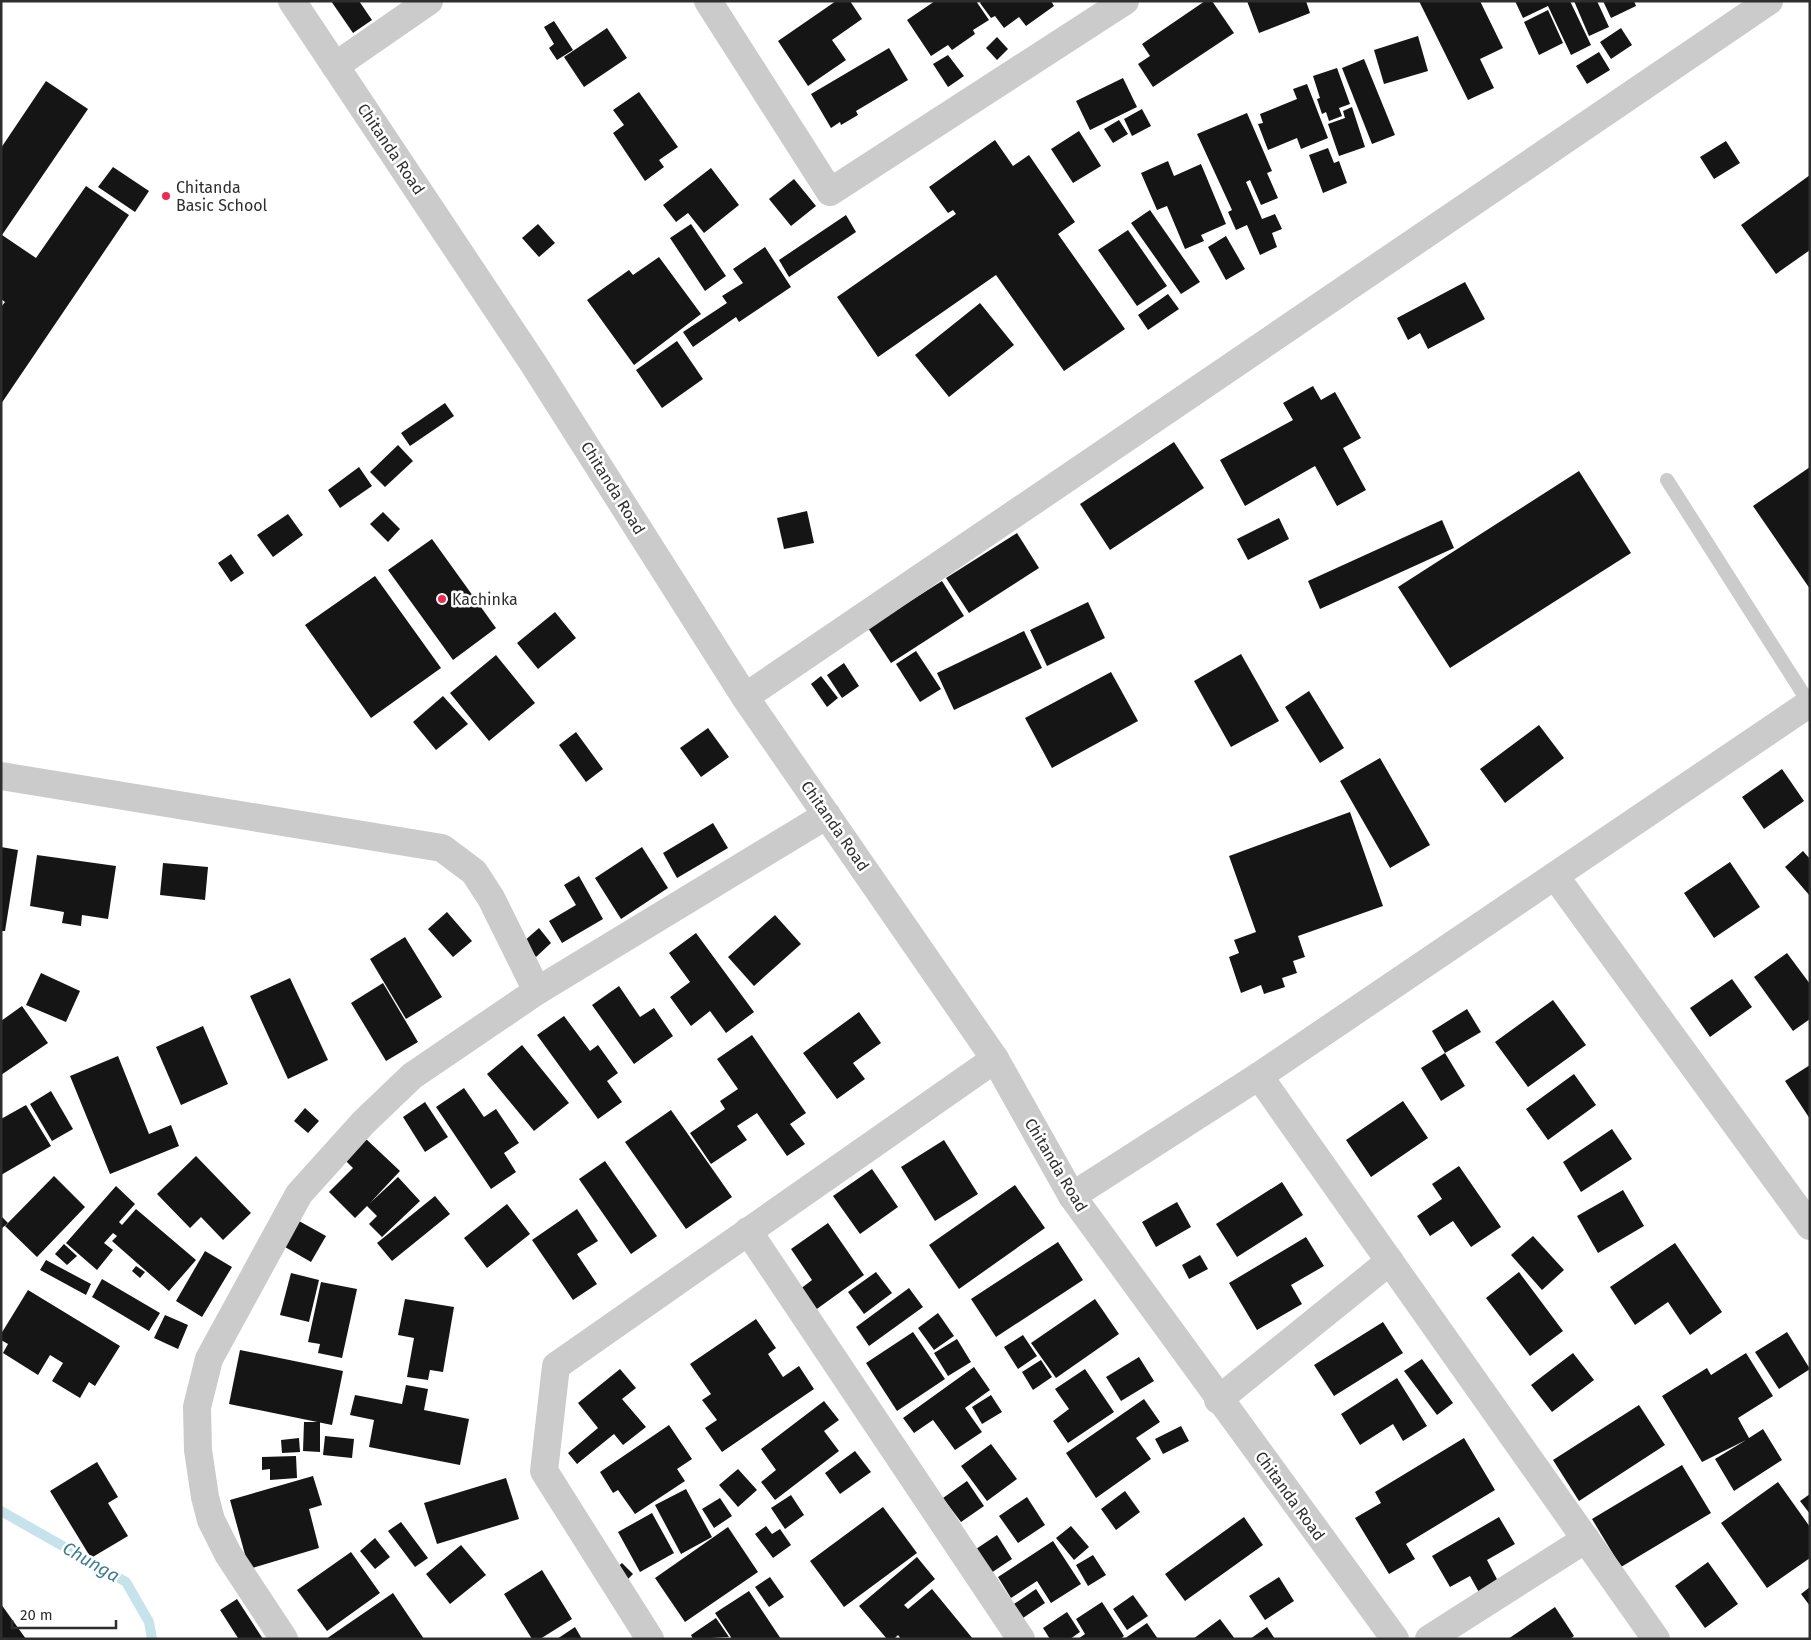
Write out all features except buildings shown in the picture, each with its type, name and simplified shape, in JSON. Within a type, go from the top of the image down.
[{"type":"street","name":"Chitanda Road","points":[[292,1],[533,363],[745,697],[995,1059],[1072,1196],[1218,1400],[1395,1639]]},
{"type":"street","points":[[335,66],[429,1]]},
{"type":"street","points":[[708,1],[830,192],[1125,1]]},
{"type":"street","points":[[745,697],[1768,1]]},
{"type":"street","points":[[1072,1196],[1259,1076],[1809,703]]},
{"type":"street","points":[[1,776],[442,848],[474,872],[491,898],[537,991]]},
{"type":"street","points":[[284,1639],[228,1554],[211,1520],[205,1498],[198,1450],[197,1407],[209,1360],[298,1194],[333,1154],[412,1076],[537,991],[827,815]]},
{"type":"street","points":[[1555,876],[1810,1226]]},
{"type":"street","points":[[650,1639],[544,1471],[556,1366],[995,1059]]},
{"type":"street","points":[[1259,1076],[1656,1639]]},
{"type":"street","points":[[748,1231],[1021,1639]]},
{"type":"street","points":[[1218,1400],[1390,1261]]},
{"type":"street","points":[[1429,1639],[1586,1539]]},
{"type":"lane","points":[[1667,480],[1809,703]]},
{"type":"waterway","name":"Chunga","points":[[1,1511],[126,1582],[149,1622],[152,1639]]},
{"type":"place","name":"Chitanda Basic School","points":[[166,196]]},
{"type":"place","name":"Kachinka","points":[[442,599]]}]
